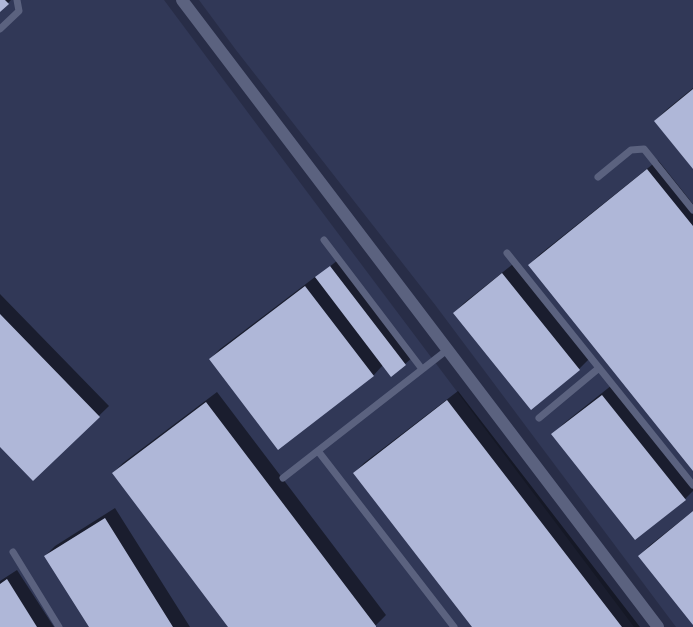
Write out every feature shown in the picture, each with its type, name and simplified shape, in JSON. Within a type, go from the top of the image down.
[{"type":"street","points":[[182,0],[658,627]]},
{"type":"lane","points":[[0,29],[19,11],[17,0]]},
{"type":"lane","points":[[598,177],[631,150],[644,149],[693,210]]},
{"type":"lane","points":[[324,240],[422,369]]},
{"type":"lane","points":[[507,253],[693,485]]},
{"type":"lane","points":[[283,478],[447,350]]},
{"type":"lane","points":[[539,418],[599,368]]},
{"type":"lane","points":[[318,451],[454,627]]},
{"type":"lane","points":[[13,552],[59,627]]},
{"type":"shaded area","points":[[0,0],[164,0],[634,627],[0,627]]},
{"type":"shaded area","points":[[199,0],[693,0],[693,627],[676,627],[436,306],[236,50]]},
{"type":"building","points":[[0,0],[5,0],[9,4],[0,12]]},
{"type":"building","points":[[693,89],[693,169],[654,121]]},
{"type":"building","points":[[647,169],[693,226],[693,471],[528,265]]},
{"type":"building","points":[[330,266],[406,365],[391,377],[315,277]]},
{"type":"building","points":[[502,273],[580,370],[531,410],[453,313]]},
{"type":"building","points":[[305,286],[374,376],[278,450],[209,359]]},
{"type":"building","points":[[0,314],[100,417],[33,481],[0,447]]},
{"type":"building","points":[[602,395],[686,500],[635,540],[551,434]]},
{"type":"building","points":[[447,400],[622,627],[472,627],[353,473]]},
{"type":"building","points":[[206,402],[376,627],[228,627],[112,473]]},
{"type":"building","points":[[693,511],[693,625],[638,556]]},
{"type":"building","points":[[105,518],[173,627],[89,627],[44,556]]},
{"type":"building","points":[[7,579],[37,627],[0,627],[0,584]]}]
